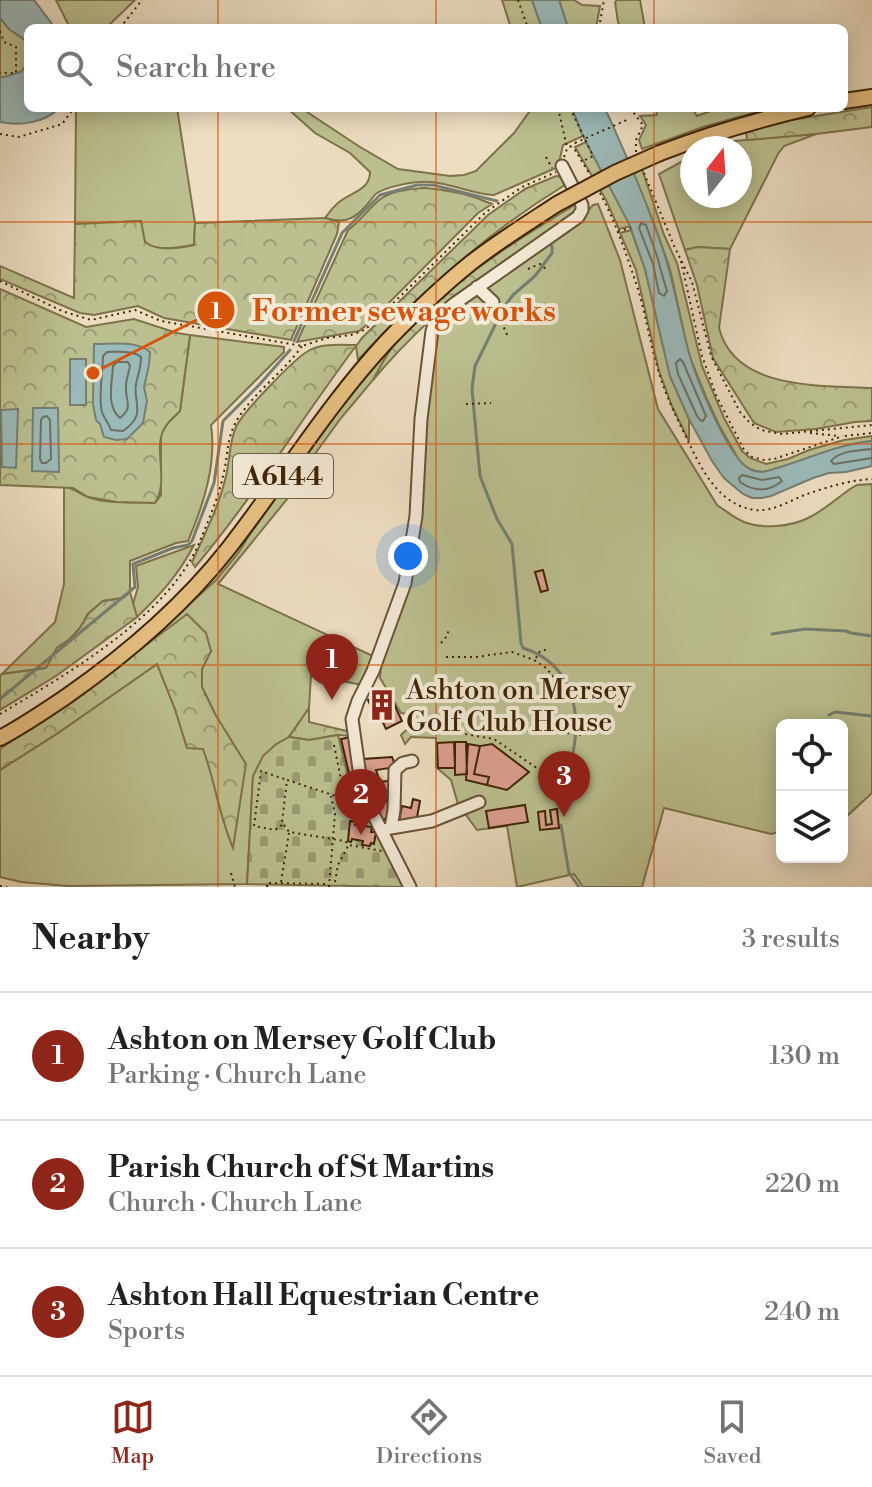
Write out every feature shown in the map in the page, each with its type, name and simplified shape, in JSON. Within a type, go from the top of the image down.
[{"type":"main road","points":[[848,100],[872,97]]},
{"type":"main road","name":"A6144","points":[[0,738],[100,673],[145,636],[189,593],[226,551],[351,383],[386,342],[470,264],[557,204],[615,173],[706,135],[791,112]]},
{"type":"street","points":[[410,887],[387,829],[375,818],[364,789],[352,719],[405,583],[413,540],[422,410],[432,331],[436,319],[581,213],[580,198],[559,169]]},
{"type":"street","points":[[477,287],[496,304]]},
{"type":"street","points":[[387,829],[394,810],[395,770],[403,763],[412,761]]},
{"type":"street","points":[[387,829],[432,821],[479,802]]},
{"type":"path","points":[[123,24],[142,0]]},
{"type":"path","points":[[518,0],[527,24]]},
{"type":"path","points":[[600,24],[604,0]]},
{"type":"path","points":[[0,31],[4,42],[16,47],[17,59],[16,73],[0,73]]},
{"type":"path","points":[[0,134],[19,137],[62,124],[71,112]]},
{"type":"path","points":[[559,112],[571,145],[581,161],[593,156],[572,112]]},
{"type":"path","points":[[633,112],[643,125],[636,140],[636,151]]},
{"type":"path","points":[[0,281],[62,311],[91,320],[135,310],[161,321],[302,346],[351,335],[371,325],[486,212],[522,187],[559,169],[571,145],[636,116]]},
{"type":"path","points":[[546,157],[559,169]]},
{"type":"path","points":[[641,164],[696,294],[711,356],[740,412],[761,430],[782,434],[872,425]]},
{"type":"path","points":[[607,207],[637,286],[667,400],[700,467],[716,489],[737,504],[758,510],[846,482],[872,479]]},
{"type":"path","points":[[616,232],[631,228]]},
{"type":"path","points":[[681,259],[702,356],[716,395],[744,450],[752,457],[774,459],[843,436]]},
{"type":"path","points":[[528,269],[540,264],[547,270]]},
{"type":"path","points":[[496,304],[516,313]]},
{"type":"path","points":[[469,307],[501,321],[508,337]]},
{"type":"path","points":[[0,714],[83,663],[137,621],[186,568],[219,491],[230,435],[239,417],[302,346]]},
{"type":"path","points":[[468,404],[491,403]]},
{"type":"path","points":[[805,433],[843,436],[872,433]]},
{"type":"path","points":[[441,643],[449,629]]},
{"type":"path","points":[[534,660],[540,651],[550,649]]},
{"type":"path","points":[[446,657],[512,652],[534,660],[558,682],[568,678]]},
{"type":"path","points":[[412,725],[494,739],[553,779]]},
{"type":"path","points":[[569,733],[580,734]]},
{"type":"path","points":[[283,824],[275,830],[254,826],[261,771],[345,799],[334,745]]},
{"type":"path","points":[[343,788],[350,779]]},
{"type":"path","points":[[287,780],[282,822],[289,832],[385,851]]},
{"type":"path","points":[[267,887],[267,883],[329,886],[335,814],[330,795]]},
{"type":"path","points":[[280,883],[289,832]]},
{"type":"path","points":[[335,882],[338,865],[349,845]]},
{"type":"path","points":[[231,873],[235,887]]},
{"type":"path","points":[[0,886],[7,887]]},
{"type":"green space","points":[[56,0],[135,0],[110,24],[68,24]]},
{"type":"green space","points":[[502,0],[532,0],[541,24],[510,24]]},
{"type":"green space","points":[[559,0],[600,6],[597,24],[567,24]]},
{"type":"green space","points":[[640,0],[644,24],[619,24],[615,2]]},
{"type":"green space","points":[[0,18],[24,39],[24,68],[21,72],[0,78]]},
{"type":"green space","points":[[872,107],[872,127],[752,140],[752,136],[746,136],[746,132],[791,120]]},
{"type":"green space","points":[[76,112],[178,112],[195,223],[194,245],[167,248],[148,245],[143,237],[141,221],[75,224]]},
{"type":"green space","points":[[291,112],[307,112],[398,169],[450,176],[476,171],[514,133],[529,112],[574,112],[583,136],[563,145],[558,167],[494,195],[439,183],[410,183],[380,191],[355,216],[337,220],[325,218],[338,203],[367,183],[370,172],[350,153],[315,133]]},
{"type":"green space","points":[[657,112],[694,112],[697,116],[708,112],[756,112],[642,149],[639,140],[646,125],[640,116],[657,115]]},
{"type":"green space","points":[[816,134],[784,146],[752,205],[752,139]]},
{"type":"green space","points":[[586,142],[631,226],[619,229],[575,147]]},
{"type":"green space","points":[[680,163],[680,208],[751,208],[730,249],[697,247],[685,250],[659,174]]},
{"type":"green space","points":[[642,169],[664,235],[677,263],[702,366],[742,451],[766,464],[844,440],[872,436],[872,441],[844,446],[763,472],[752,471],[740,462],[719,425],[689,355],[670,269],[633,172]]},
{"type":"green space","points":[[556,176],[566,178],[565,185],[508,223],[456,265],[358,360],[356,346],[195,567],[192,562],[223,487],[236,427],[258,399],[308,351],[326,346],[357,345],[488,215],[525,189]]},
{"type":"green space","points":[[426,188],[460,193],[492,204],[478,213],[359,331],[297,342],[348,230],[387,195]]},
{"type":"green space","points":[[578,203],[574,216],[505,260],[447,305],[373,380],[396,342],[458,283]]},
{"type":"green space","points":[[598,204],[620,260],[658,409],[717,505],[744,522],[785,525],[814,515],[857,485],[872,484],[872,793],[848,815],[848,719],[776,719],[776,833],[771,834],[664,808],[642,887],[583,887],[574,874],[517,887],[507,826],[477,830],[458,804],[451,780],[436,767],[436,738],[411,737],[405,744],[401,735],[412,725],[413,715],[401,713],[380,678],[381,664],[407,580],[430,357],[441,319],[580,220],[593,205]]},
{"type":"green space","points":[[325,218],[339,222],[337,234],[291,340],[164,318],[138,306],[94,315],[80,313],[0,279],[0,266],[74,298],[75,224],[141,221],[145,242],[168,248],[194,245],[195,223]]},
{"type":"green space","points":[[631,230],[645,269],[670,376],[689,419],[689,441],[659,371],[636,270],[620,233]]},
{"type":"green space","points":[[697,247],[730,249],[719,328],[728,349],[742,364],[782,380],[872,388],[872,421],[776,432],[754,423],[713,358],[697,285],[685,250]]},
{"type":"green space","points":[[0,289],[86,327],[134,319],[190,335],[180,411],[166,425],[161,439],[161,486],[155,503],[88,497],[73,488],[0,485]]},
{"type":"green space","points":[[190,335],[284,347],[284,352],[211,425],[210,470],[199,514],[188,541],[130,561],[130,592],[123,598],[103,601],[88,614],[70,639],[57,648],[46,668],[2,674],[55,622],[64,584],[64,487],[112,502],[155,503],[161,495],[161,434],[180,411]]},
{"type":"green space","points":[[394,344],[373,380],[312,458],[288,498],[218,584],[375,657],[363,685],[311,675],[309,708],[289,737],[275,745],[253,776],[247,884],[68,886],[0,877],[0,770],[157,664],[187,747],[203,748],[212,775],[215,714],[202,687],[202,669],[211,651],[137,652],[216,580],[360,381]]},
{"type":"green space","points":[[194,545],[168,584],[137,617],[133,604],[138,587],[136,566]]},
{"type":"green space","points":[[130,592],[137,617],[56,676],[0,710],[2,674],[46,668],[57,648],[70,639],[88,614],[103,601],[123,598]]},
{"type":"green space","points":[[187,614],[206,633],[211,651],[202,669],[202,687],[246,764],[233,848],[203,749],[187,748],[157,664],[0,770],[0,749],[76,698]]},
{"type":"green space","points":[[309,708],[309,722],[351,732],[351,736],[309,740],[289,737]]},
{"type":"green space","points":[[338,735],[355,806],[365,807],[404,887],[247,884],[253,776],[263,756],[289,737],[309,740]]},
{"type":"water","points":[[0,0],[34,0],[52,24],[24,24],[24,39],[0,18]]},
{"type":"water","points":[[532,0],[559,0],[567,24],[541,24]]},
{"type":"water","points":[[24,68],[24,112],[54,112],[32,122],[0,122],[0,78],[21,72]]},
{"type":"water","points":[[574,112],[606,112],[644,197],[662,247],[698,379],[718,425],[741,462],[751,470],[763,472],[844,446],[872,441],[872,466],[829,473],[762,498],[743,494],[724,478],[689,419],[670,376],[645,269],[630,226]]},
{"type":"water","points":[[94,344],[131,344],[150,352],[144,387],[147,401],[143,423],[127,439],[104,437],[96,420],[93,404]]},
{"type":"water","points":[[70,359],[86,359],[86,405],[70,405]]},
{"type":"water","points":[[33,408],[58,408],[59,472],[32,471]]},
{"type":"water","points":[[18,409],[16,468],[2,467],[1,410]]},
{"type":"building","points":[[543,570],[548,590],[541,592],[535,572]]},
{"type":"building","name":"Ashton on Mersey Golf Club House","points":[[388,691],[402,721],[386,729],[368,700]]},
{"type":"building","points":[[351,737],[359,776],[350,778],[341,739]]},
{"type":"building","points":[[454,742],[455,768],[438,768],[437,743]]},
{"type":"building","points":[[455,742],[466,742],[467,774],[455,775]]},
{"type":"building","points":[[468,744],[480,746],[474,774],[489,777],[487,785],[466,780]]},
{"type":"building","points":[[492,744],[529,772],[507,790],[487,785],[489,777],[474,774],[480,746]]},
{"type":"building","points":[[392,757],[396,767],[376,770],[380,782],[394,780],[396,789],[383,791],[393,816],[382,820],[364,776],[363,759]]},
{"type":"building","points":[[413,799],[420,801],[416,823],[399,821],[402,806],[411,808]]},
{"type":"building","points":[[525,805],[528,822],[489,828],[486,811]]},
{"type":"building","points":[[557,809],[559,828],[540,830],[538,812],[545,811],[546,825],[552,824],[550,810]]},
{"type":"building","points":[[350,821],[356,822],[355,825],[372,827],[371,832],[376,832],[374,844],[362,845],[363,841],[352,839],[348,841]]},
{"type":"waterway","points":[[294,341],[342,233],[380,195],[417,185],[433,185],[497,201]]},
{"type":"waterway","points":[[550,243],[552,253],[535,276],[504,307],[475,366],[472,389],[480,476],[497,519],[512,544],[521,643],[523,648],[554,666],[571,693],[575,709],[574,744],[563,778],[562,797]]},
{"type":"waterway","points":[[0,699],[135,587],[133,564],[192,541],[214,483],[223,421],[290,350]]},
{"type":"waterway","points":[[772,634],[805,629],[872,636]]},
{"type":"waterway","points":[[829,715],[835,712],[872,716]]},
{"type":"waterway","points":[[561,825],[569,873],[579,887]]},
{"type":"place","name":"Former sewage works","points":[[93,373]]},
{"type":"place","name":"Ashton on Mersey Golf Club","points":[[332,700]]},
{"type":"place","name":"Ashton on Mersey Golf Club House","points":[[382,705]]},
{"type":"place","name":"Ashton Hall Equestrian Centre","points":[[564,817]]},
{"type":"place","name":"Parish Church of St Martins","points":[[361,835]]}]
